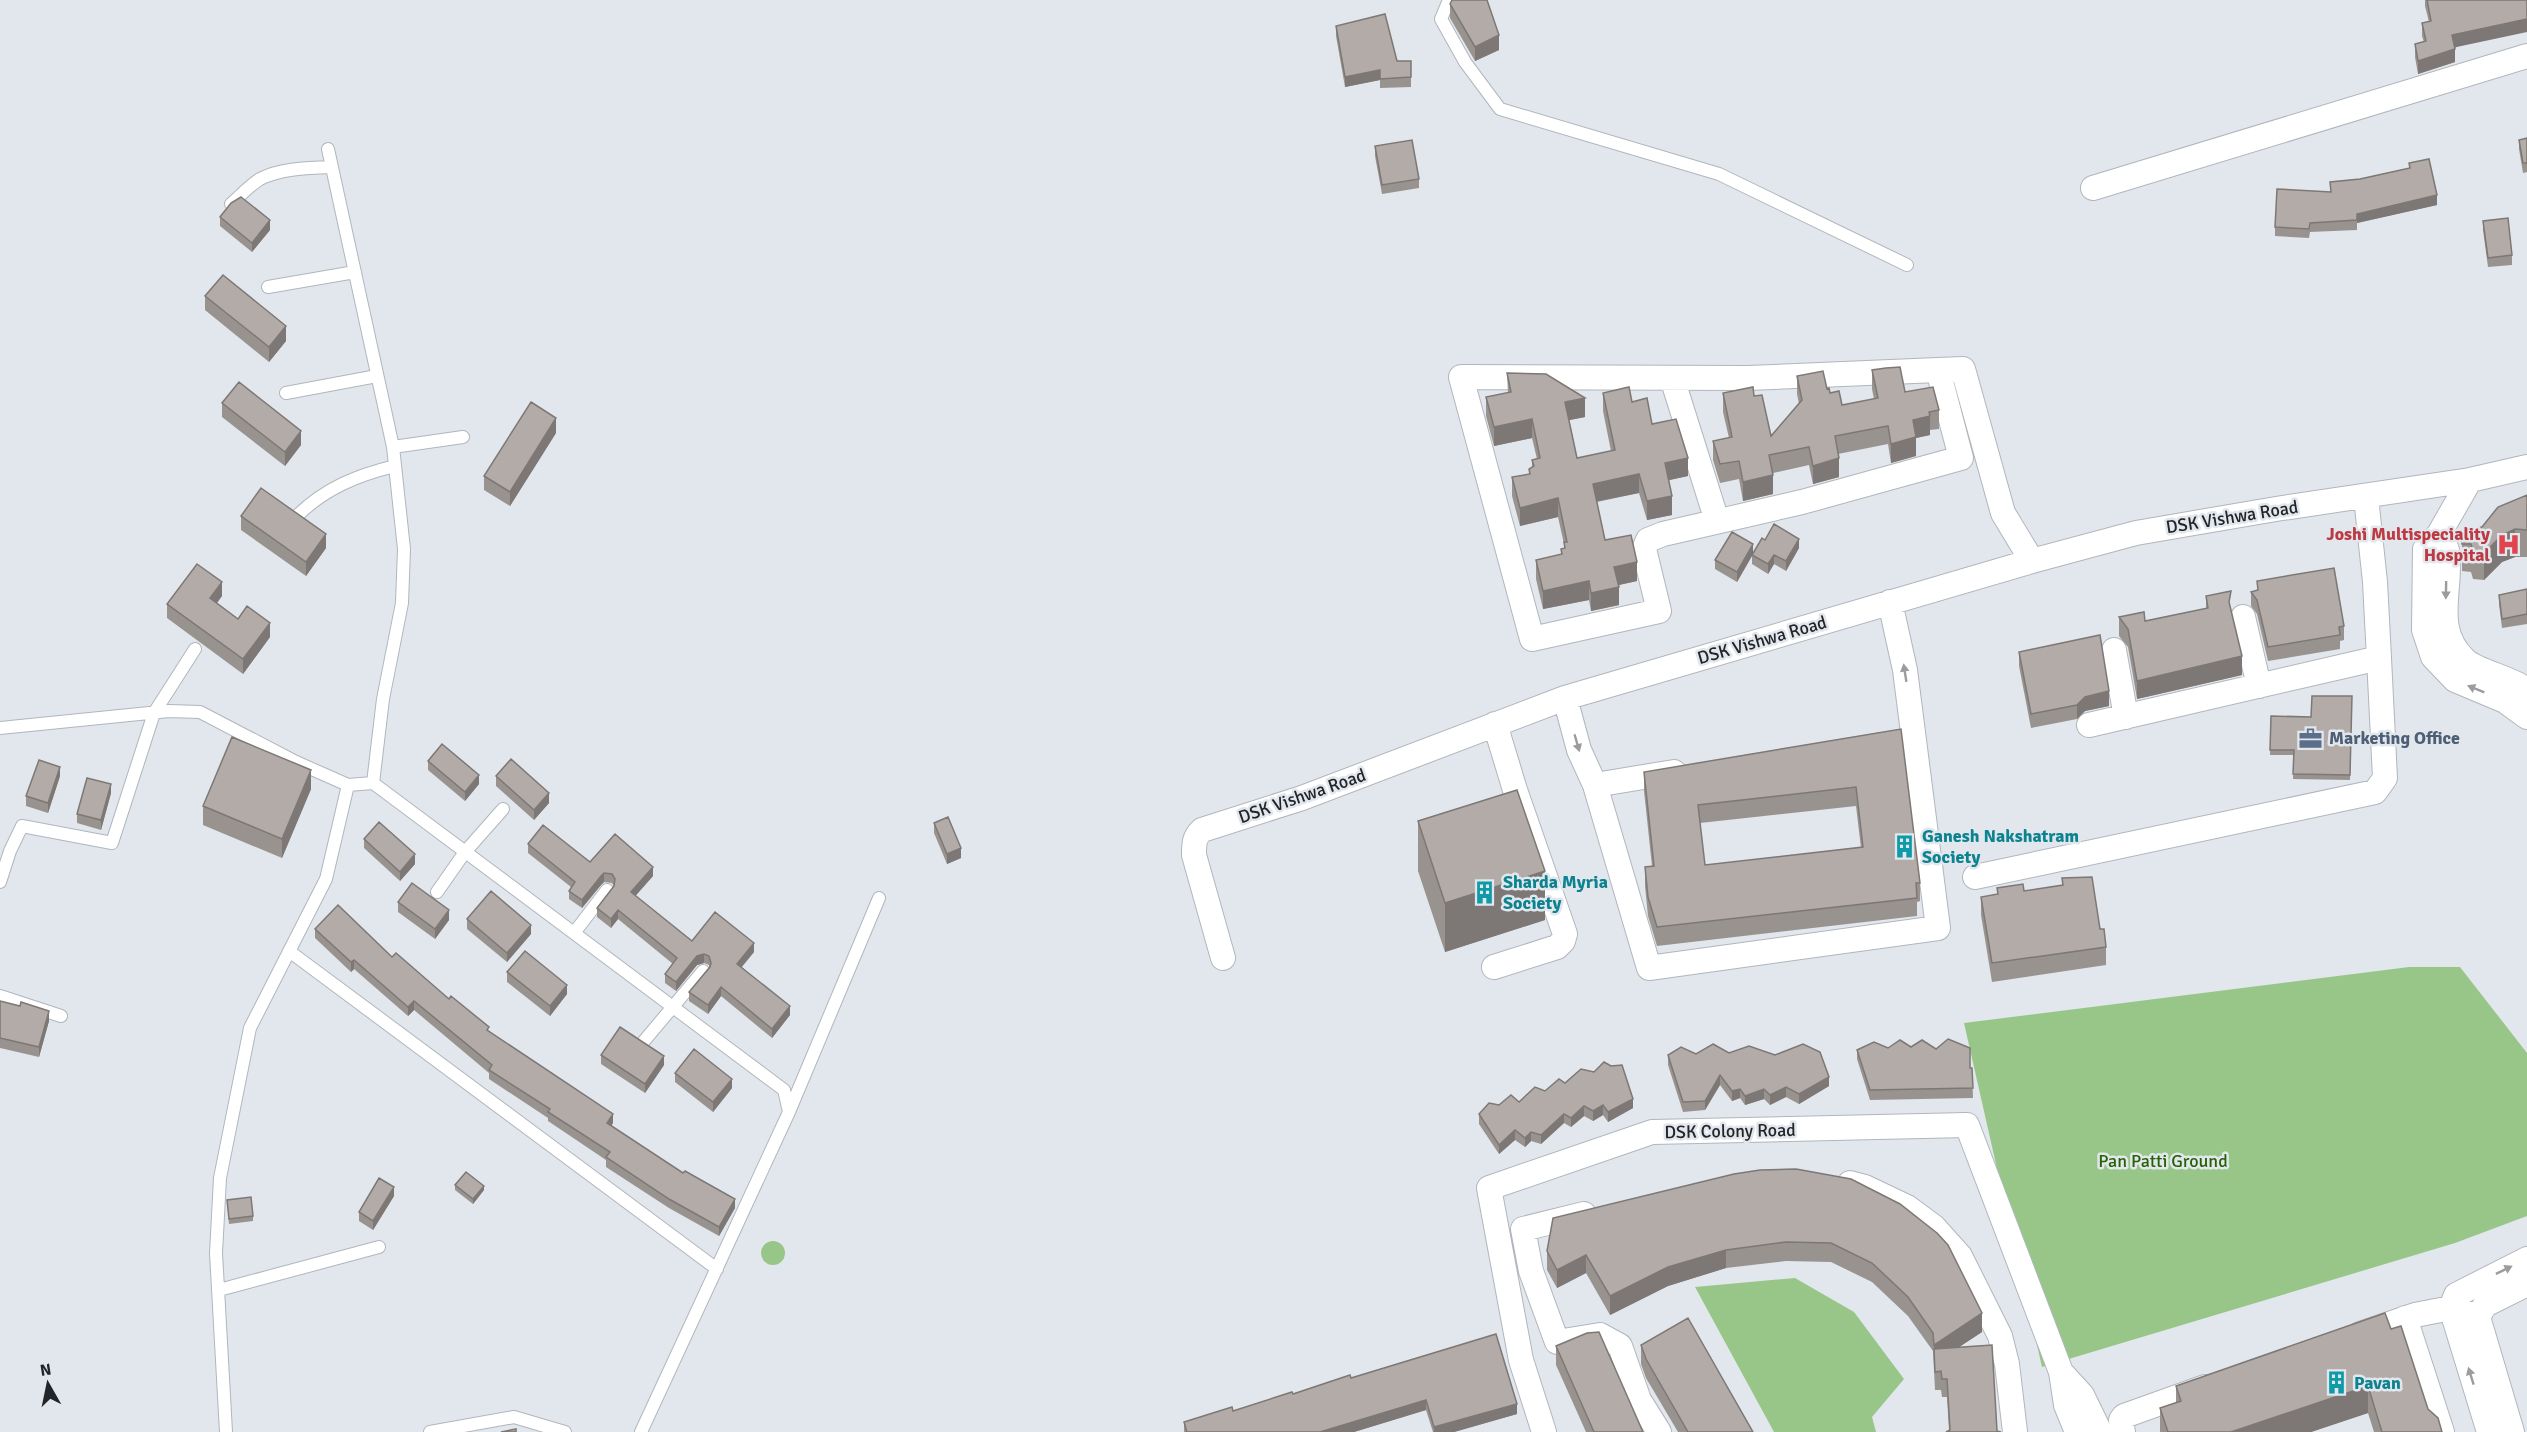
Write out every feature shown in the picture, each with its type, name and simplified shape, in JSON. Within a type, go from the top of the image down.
[{"type":"street","points":[[2093,188],[2527,56]]},
{"type":"street","points":[[1938,370],[1961,458],[1648,540],[1644,549],[1659,611],[1532,639],[1461,377],[1748,378],[1938,370],[1963,369],[2003,513],[2032,561]]},
{"type":"street","points":[[1672,378],[1717,521]]},
{"type":"street","name":"DSK Vishwa Road","points":[[1223,958],[1194,855],[1194,841],[1202,830],[1302,798],[1565,698],[2032,561],[2136,533],[2470,480],[2527,467]]},
{"type":"street","points":[[2470,480],[2439,534],[2425,549],[2424,630],[2433,657],[2455,680],[2505,701],[2527,717]]},
{"type":"street","points":[[1975,877],[2375,792],[2385,778],[2375,582],[2366,497]]},
{"type":"street","points":[[2439,534],[2447,549],[2446,627],[2452,646],[2467,662],[2516,682],[2527,690]]},
{"type":"street","points":[[1565,698],[1579,750],[1595,785],[1649,968],[1938,928],[1905,670],[1890,602]]},
{"type":"street","points":[[2242,617],[2259,686]]},
{"type":"street","points":[[2115,650],[2126,717]]},
{"type":"street","points":[[2089,725],[2379,658]]},
{"type":"street","points":[[1494,967],[1557,947],[1563,941],[1565,934],[1495,724]]},
{"type":"street","points":[[1889,735],[1913,731]]},
{"type":"street","points":[[1595,785],[1701,767]]},
{"type":"street","name":"DSK Colony Road","points":[[1544,1432],[1521,1360],[1489,1188],[1652,1132],[1967,1125],[2061,1372],[2066,1405],[2077,1432]]},
{"type":"street","points":[[1832,1178],[1865,1187],[1907,1207],[1934,1227],[1960,1256],[2000,1336],[2007,1364],[2015,1432]]},
{"type":"street","points":[[1606,1209],[1523,1229],[1531,1271],[1557,1342],[1600,1335],[1620,1346],[1640,1400],[1659,1432]]},
{"type":"street","points":[[2489,1432],[2451,1308],[2456,1295],[2527,1259]]},
{"type":"street","points":[[2341,1341],[2405,1318],[2451,1308],[2485,1309],[2527,1284]]},
{"type":"street","points":[[2467,1288],[2485,1309],[2512,1432]]},
{"type":"street","points":[[2405,1318],[2442,1432]]},
{"type":"street","name":"DSK Colony Road","points":[[2061,1372],[2082,1395],[2100,1432]]},
{"type":"street","points":[[2123,1432],[2121,1420],[2124,1416],[2222,1381]]},
{"type":"lane","points":[[1449,0],[1441,19],[1464,62],[1500,109],[1719,174],[1907,265]]},
{"type":"lane","points":[[328,149],[393,447],[404,549],[402,603],[383,699],[373,783]]},
{"type":"lane","points":[[231,204],[260,179],[276,173],[332,167]]},
{"type":"lane","points":[[268,287],[355,272]]},
{"type":"lane","points":[[286,393],[377,376]]},
{"type":"lane","points":[[393,447],[464,437]]},
{"type":"lane","points":[[297,516],[332,487],[395,466]]},
{"type":"lane","points":[[0,882],[10,851],[22,826],[112,843],[154,713],[195,649]]},
{"type":"lane","points":[[0,728],[154,713],[200,712],[296,762],[348,785],[373,783],[784,1090],[789,1112]]},
{"type":"lane","points":[[226,1432],[216,1252],[220,1178],[238,1080],[250,1028],[326,879],[348,785]]},
{"type":"lane","points":[[438,892],[465,852],[503,809]]},
{"type":"lane","points":[[574,933],[607,890]]},
{"type":"lane","points":[[641,1432],[789,1112],[879,898]]},
{"type":"lane","points":[[289,951],[717,1269]]},
{"type":"lane","points":[[644,1041],[703,971]]},
{"type":"lane","points":[[0,996],[61,1016]]},
{"type":"lane","points":[[219,1290],[379,1247]]},
{"type":"lane","points":[[430,1432],[514,1417],[565,1432]]},
{"type":"green space","name":"Pan Patti Ground","points":[[2409,967],[2460,967],[2527,1053],[2527,1216],[2455,1243],[2042,1367],[1964,1023]]},
{"type":"green space","points":[[773,1241],[782,1244],[785,1253],[782,1262],[773,1265],[764,1262],[761,1253],[764,1244]]},
{"type":"green space","points":[[1795,1278],[1854,1312],[1904,1379],[1872,1417],[1876,1432],[1774,1432],[1695,1287]]},
{"type":"building","points":[[1452,0],[1487,0],[1499,35],[1475,47],[1450,4]]},
{"type":"building","points":[[2427,0],[2527,0],[2527,19],[2452,35],[2455,49],[2418,61],[2415,44],[2426,41],[2422,23],[2431,21]]},
{"type":"building","points":[[1385,14],[1397,61],[1411,61],[1411,77],[1380,79],[1380,70],[1345,77],[1336,26]]},
{"type":"building","points":[[2527,138],[2527,163],[2523,163],[2519,140]]},
{"type":"building","points":[[1412,140],[1419,179],[1382,185],[1375,146]]},
{"type":"building","points":[[2429,159],[2437,195],[2357,214],[2357,220],[2310,223],[2309,229],[2275,227],[2277,189],[2331,192],[2330,182],[2360,179],[2410,168],[2409,163]]},
{"type":"building","points":[[241,197],[270,220],[252,243],[220,217],[231,203]]},
{"type":"building","points":[[2508,218],[2512,255],[2488,258],[2483,221]]},
{"type":"building","points":[[223,275],[286,326],[269,347],[205,296]]},
{"type":"building","points":[[1900,367],[1905,392],[1933,387],[1939,410],[1929,412],[1930,416],[1913,420],[1916,437],[1891,444],[1888,426],[1835,436],[1839,458],[1813,466],[1809,447],[1769,455],[1773,475],[1743,482],[1739,461],[1720,464],[1713,441],[1732,437],[1723,393],[1753,387],[1754,396],[1762,395],[1771,436],[1802,400],[1797,376],[1823,371],[1827,389],[1829,388],[1830,393],[1839,391],[1842,405],[1878,398],[1872,370]]},
{"type":"building","points":[[1507,373],[1546,374],[1585,398],[1565,402],[1577,458],[1615,450],[1603,393],[1629,387],[1632,402],[1647,398],[1652,424],[1676,419],[1688,458],[1665,463],[1672,496],[1647,501],[1639,474],[1593,484],[1605,540],[1631,535],[1637,562],[1614,567],[1619,587],[1591,593],[1589,581],[1543,591],[1536,560],[1562,554],[1561,549],[1565,548],[1564,542],[1567,542],[1558,498],[1520,508],[1512,477],[1530,474],[1529,469],[1534,466],[1532,460],[1540,458],[1532,419],[1494,427],[1486,397],[1511,392]]},
{"type":"building","points":[[239,382],[301,431],[285,452],[222,403]]},
{"type":"building","points":[[531,402],[556,418],[510,492],[484,476]]},
{"type":"building","points":[[261,488],[326,534],[306,562],[241,516]]},
{"type":"building","points":[[2527,495],[2527,530],[2515,529],[2502,535],[2484,553],[2473,552],[2471,544],[2462,544],[2462,530],[2482,527],[2498,507]]},
{"type":"building","points":[[1774,524],[1799,539],[1786,561],[1774,555],[1768,564],[1752,555],[1762,538],[1765,540]]},
{"type":"building","points":[[1732,532],[1753,544],[1737,572],[1715,560]]},
{"type":"building","points":[[197,564],[222,582],[210,598],[238,619],[247,606],[270,623],[243,659],[167,604]]},
{"type":"building","points":[[2334,568],[2344,626],[2339,627],[2340,635],[2268,647],[2257,600],[2251,592],[2258,590],[2257,581]]},
{"type":"building","points":[[2527,589],[2527,614],[2502,619],[2499,595]]},
{"type":"building","points":[[2231,591],[2229,602],[2242,656],[2137,681],[2128,629],[2119,617],[2144,612],[2145,621],[2208,608],[2206,596]]},
{"type":"building","points":[[2100,635],[2109,691],[2085,697],[2077,705],[2031,714],[2019,652]]},
{"type":"building","name":"Marketing Office","points":[[2312,696],[2352,696],[2350,775],[2293,774],[2294,750],[2270,750],[2271,716],[2311,717]]},
{"type":"building","name":"Ganesh Nakshatram Society","points":[[1901,729],[1920,883],[1916,883],[1917,898],[1657,927],[1648,897],[1645,867],[1654,866],[1644,772]],"holes":[[[1856,787],[1863,847],[1705,865],[1698,805]]]},
{"type":"building","points":[[232,737],[311,770],[282,839],[203,806]]},
{"type":"building","points":[[442,744],[479,775],[465,792],[428,761]]},
{"type":"building","points":[[511,759],[549,793],[534,810],[496,776]]},
{"type":"building","points":[[39,760],[60,767],[48,803],[26,796]]},
{"type":"building","points":[[87,778],[111,784],[101,820],[77,814]]},
{"type":"building","points":[[1517,790],[1545,871],[1445,903],[1418,821]]},
{"type":"building","points":[[948,817],[961,848],[947,854],[934,823]]},
{"type":"building","points":[[379,822],[415,854],[400,872],[364,839]]},
{"type":"building","points":[[543,825],[590,862],[615,834],[653,867],[631,892],[692,941],[715,912],[754,943],[737,964],[790,1006],[772,1029],[721,987],[708,1005],[689,992],[710,967],[709,956],[704,954],[697,956],[676,982],[665,974],[677,958],[618,910],[611,919],[597,908],[614,886],[615,879],[612,874],[604,873],[582,900],[569,891],[575,882],[528,844]]},
{"type":"building","points":[[2092,877],[2100,929],[2104,929],[2106,947],[1992,963],[1981,897],[1998,894],[1997,888],[2023,884],[2024,891],[2063,885],[2062,878]]},
{"type":"building","points":[[412,883],[449,910],[435,929],[398,902]]},
{"type":"building","points":[[491,891],[531,925],[507,953],[467,919]]},
{"type":"building","points":[[338,905],[392,957],[396,953],[449,999],[451,996],[489,1027],[487,1030],[613,1114],[607,1123],[683,1173],[685,1171],[735,1199],[719,1227],[669,1199],[606,1157],[610,1152],[548,1112],[550,1109],[489,1070],[492,1065],[414,1001],[408,1007],[354,960],[351,962],[315,929]]},
{"type":"building","points":[[525,951],[567,985],[550,1006],[507,972]]},
{"type":"building","points":[[0,1001],[20,1006],[21,1002],[49,1011],[39,1047],[0,1038]]},
{"type":"building","points":[[620,1027],[664,1056],[645,1084],[601,1055]]},
{"type":"building","points":[[1948,1039],[1970,1048],[1973,1088],[1870,1090],[1857,1050],[1874,1042],[1888,1048],[1900,1040],[1911,1047],[1922,1040],[1936,1049]]},
{"type":"building","points":[[1713,1044],[1729,1053],[1749,1046],[1775,1055],[1803,1044],[1820,1052],[1829,1077],[1799,1094],[1786,1087],[1770,1095],[1764,1089],[1745,1096],[1740,1089],[1732,1091],[1720,1075],[1705,1101],[1683,1102],[1668,1055],[1681,1047],[1696,1054]]},
{"type":"building","points":[[694,1049],[732,1079],[713,1102],[675,1073]]},
{"type":"building","points":[[1604,1062],[1611,1066],[1622,1065],[1633,1099],[1608,1112],[1603,1105],[1593,1111],[1584,1106],[1571,1118],[1564,1114],[1541,1135],[1531,1132],[1525,1138],[1515,1130],[1499,1145],[1479,1114],[1489,1103],[1499,1105],[1511,1095],[1519,1102],[1535,1087],[1545,1091],[1559,1079],[1565,1083],[1581,1069],[1594,1072]]},
{"type":"building","points":[[1796,1169],[1851,1179],[1900,1204],[1937,1233],[1948,1245],[1982,1313],[1934,1345],[1933,1333],[1908,1297],[1872,1263],[1831,1243],[1786,1242],[1726,1250],[1668,1267],[1610,1296],[1586,1255],[1557,1270],[1547,1251],[1553,1218],[1734,1174],[1760,1170]]},
{"type":"building","points":[[466,1172],[484,1186],[473,1199],[455,1185]]},
{"type":"building","points":[[379,1178],[394,1187],[373,1221],[359,1212]]},
{"type":"building","points":[[251,1197],[253,1216],[229,1219],[227,1200]]},
{"type":"building","name":"Pavan","points":[[2385,1313],[2391,1329],[2401,1326],[2428,1409],[2438,1418],[2442,1432],[2382,1432],[2368,1386],[2231,1432],[2168,1432],[2160,1408],[2181,1401],[2176,1386]]},
{"type":"building","points":[[1688,1318],[1753,1432],[1688,1432],[1646,1359],[1641,1345]]},
{"type":"building","points":[[1599,1332],[1643,1432],[1594,1432],[1556,1346],[1587,1333]]},
{"type":"building","points":[[1496,1334],[1517,1404],[1434,1427],[1426,1400],[1320,1432],[1187,1432],[1184,1422],[1232,1407],[1233,1411],[1350,1375],[1351,1378]]},
{"type":"building","points":[[1992,1345],[1997,1431],[2001,1432],[1946,1432],[1950,1430],[1947,1379],[1942,1379],[1941,1371],[1935,1372],[1934,1349]]},
{"type":"place","name":"Joshi Multispeciality Hospital","points":[[2508,544]]},
{"type":"place","name":"Marketing Office","points":[[2311,738]]},
{"type":"place","name":"Ganesh Nakshatram Society","points":[[1904,846]]},
{"type":"place","name":"Sharda Myria Society","points":[[1485,892]]},
{"type":"place","name":"Pavan","points":[[2336,1383]]}]
